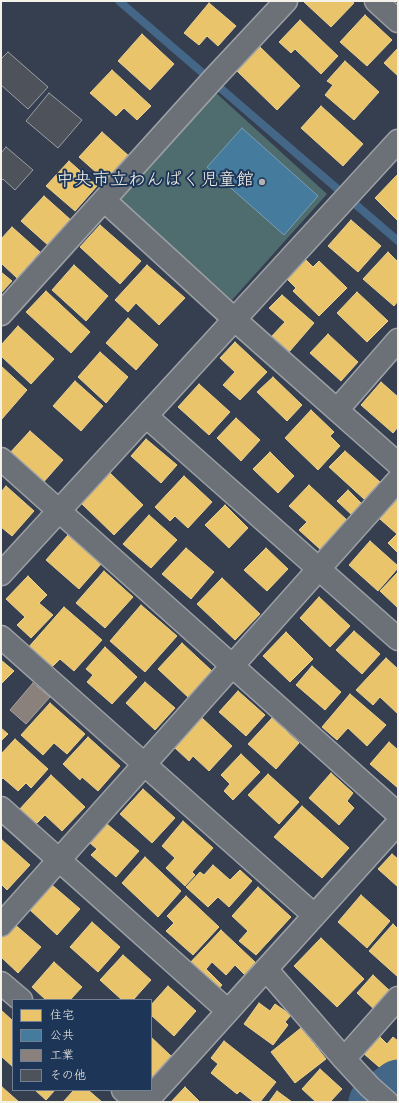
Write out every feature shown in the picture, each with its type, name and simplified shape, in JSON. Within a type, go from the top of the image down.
[{"type":"street","points":[[1,314],[215,77],[286,1]]},
{"type":"street","points":[[376,1],[398,20]]},
{"type":"street","points":[[1,574],[398,141]]},
{"type":"street","points":[[104,200],[234,319],[398,464]]},
{"type":"street","points":[[337,410],[398,340]]},
{"type":"street","points":[[146,416],[398,639]]},
{"type":"street","points":[[1,458],[398,814]]},
{"type":"street","points":[[1,925],[398,480]]},
{"type":"street","points":[[1,637],[314,915]]},
{"type":"street","points":[[1,808],[228,1012]]},
{"type":"street","points":[[146,1102],[398,823]]},
{"type":"street","points":[[266,969],[344,1059],[370,1087],[387,1102]]},
{"type":"street","points":[[1,982],[20,999]]},
{"type":"street","points":[[344,1059],[398,998]]},
{"type":"street","points":[[124,1091],[137,1102]]},
{"type":"green space","points":[[215,92],[327,194],[232,300],[119,198]]},
{"type":"building: 住宅","points":[[351,1],[354,3],[331,27],[304,2]]},
{"type":"building: 住宅","points":[[209,3],[236,26],[218,46],[207,36],[199,45],[184,33]]},
{"type":"building: 住宅","points":[[365,15],[392,40],[367,66],[340,42]]},
{"type":"building: 住宅","points":[[300,20],[338,56],[321,74],[295,49],[291,53],[279,42]]},
{"type":"building: 住宅","points":[[142,34],[174,64],[150,90],[118,61]]},
{"type":"building: 住宅","points":[[259,46],[300,86],[277,110],[236,70]]},
{"type":"building: 住宅","points":[[398,48],[398,76],[384,63]]},
{"type":"building: 住宅","points":[[345,61],[379,92],[354,120],[325,95],[333,85],[327,81]]},
{"type":"building: 住宅","points":[[112,70],[151,106],[137,120],[124,108],[116,116],[90,93]]},
{"type":"building: 住宅","points":[[321,106],[363,144],[343,166],[301,128]]},
{"type":"building: 住宅","points":[[102,132],[130,157],[107,182],[79,157]]},
{"type":"building: 住宅","points":[[69,161],[97,186],[75,211],[46,186]]},
{"type":"building: 住宅","points":[[398,174],[398,221],[375,198]]},
{"type":"building: 住宅","points":[[44,196],[72,221],[49,246],[21,221]]},
{"type":"building: 住宅","points":[[351,220],[381,246],[358,272],[328,246]]},
{"type":"building: 住宅","points":[[100,225],[141,261],[120,284],[80,247]]},
{"type":"building: 住宅","points":[[12,227],[40,252],[17,278],[1,263],[1,239]]},
{"type":"building: 住宅","points":[[388,252],[398,262],[398,301],[394,306],[363,279]]},
{"type":"building: 住宅","points":[[305,259],[313,267],[319,261],[347,288],[319,316],[293,291],[296,288],[287,279]]},
{"type":"building: 住宅","points":[[74,265],[108,296],[86,321],[52,290]]},
{"type":"building: 住宅","points":[[147,265],[185,298],[159,325],[136,303],[128,312],[115,300]]},
{"type":"building: 住宅","points":[[1,272],[12,281],[1,293]]},
{"type":"building: 住宅","points":[[46,291],[90,332],[71,353],[26,312]]},
{"type":"building: 住宅","points":[[357,292],[388,321],[367,342],[337,313]]},
{"type":"building: 住宅","points":[[282,295],[314,323],[289,352],[272,336],[285,322],[269,308]]},
{"type":"building: 住宅","points":[[128,318],[158,345],[136,370],[106,343]]},
{"type":"building: 住宅","points":[[18,326],[54,359],[31,384],[1,356],[1,345]]},
{"type":"building: 住宅","points":[[328,334],[358,362],[341,381],[310,353]]},
{"type":"building: 住宅","points":[[235,342],[267,372],[240,400],[223,385],[235,372],[220,358]]},
{"type":"building: 住宅","points":[[100,352],[128,377],[106,403],[78,377]]},
{"type":"building: 住宅","points":[[1,366],[27,390],[1,420]]},
{"type":"building: 住宅","points":[[273,377],[302,405],[287,421],[257,392]]},
{"type":"building: 住宅","points":[[75,381],[103,406],[81,431],[53,406]]},
{"type":"building: 住宅","points":[[381,382],[398,397],[398,427],[393,433],[361,405]]},
{"type":"building: 住宅","points":[[199,384],[230,412],[209,435],[178,407]]},
{"type":"building: 住宅","points":[[311,410],[334,432],[330,436],[340,446],[318,470],[285,438]]},
{"type":"building: 住宅","points":[[236,418],[260,440],[241,461],[217,438]]},
{"type":"building: 住宅","points":[[30,431],[63,460],[41,485],[8,455]]},
{"type":"building: 住宅","points":[[146,439],[177,465],[161,483],[131,456]]},
{"type":"building: 住宅","points":[[345,451],[380,482],[364,499],[329,467]]},
{"type":"building: 住宅","points":[[270,452],[294,476],[278,493],[253,469]]},
{"type":"building: 住宅","points":[[110,473],[143,505],[114,535],[81,503]]},
{"type":"building: 住宅","points":[[184,476],[212,502],[188,528],[175,516],[170,521],[155,507]]},
{"type":"building: 住宅","points":[[309,485],[348,521],[321,550],[299,530],[307,522],[289,506]]},
{"type":"building: 住宅","points":[[6,486],[34,511],[12,536],[1,527],[1,492]]},
{"type":"building: 住宅","points":[[348,490],[364,506],[354,517],[337,501]]},
{"type":"building: 住宅","points":[[398,499],[398,553],[388,543],[397,534],[380,519]]},
{"type":"building: 住宅","points":[[225,505],[248,528],[229,548],[205,525]]},
{"type":"building: 住宅","points":[[149,515],[177,540],[151,568],[123,544]]},
{"type":"building: 住宅","points":[[68,535],[101,564],[79,589],[46,560]]},
{"type":"building: 住宅","points":[[370,541],[398,566],[398,568],[378,591],[349,565]]},
{"type":"building: 住宅","points":[[186,548],[214,572],[191,599],[162,574]]},
{"type":"building: 住宅","points":[[266,548],[288,569],[267,591],[244,570]]},
{"type":"building: 住宅","points":[[104,571],[133,597],[105,628],[76,603]]},
{"type":"building: 住宅","points":[[398,572],[398,608],[380,591]]},
{"type":"building: 住宅","points":[[28,576],[47,595],[39,603],[53,615],[31,638],[17,625],[25,617],[6,599]]},
{"type":"building: 住宅","points":[[222,578],[260,614],[235,640],[197,604]]},
{"type":"building: 住宅","points":[[319,597],[350,626],[330,647],[300,618]]},
{"type":"building: 住宅","points":[[141,605],[177,636],[145,672],[110,641]]},
{"type":"building: 住宅","points":[[64,607],[102,640],[74,671],[60,659],[50,669],[27,649]]},
{"type":"building: 住宅","points":[[354,631],[380,654],[362,674],[336,650]]},
{"type":"building: 住宅","points":[[286,632],[313,659],[290,682],[263,656]]},
{"type":"building: 住宅","points":[[182,643],[213,672],[189,698],[158,669]]},
{"type":"building: 住宅","points":[[105,647],[137,677],[112,704],[87,682],[93,675],[86,669]]},
{"type":"building: 住宅","points":[[386,658],[398,669],[398,714],[380,697],[373,705],[356,690]]},
{"type":"building: 住宅","points":[[1,660],[14,671],[1,684]]},
{"type":"building: 住宅","points":[[312,666],[341,692],[325,710],[296,685]]},
{"type":"building: 住宅","points":[[145,682],[175,708],[155,730],[126,703]]},
{"type":"building: 住宅","points":[[238,691],[265,715],[246,736],[219,712]]},
{"type":"building: 住宅","points":[[350,694],[386,725],[367,746],[348,728],[337,740],[322,727]]},
{"type":"building: 住宅","points":[[50,703],[85,734],[67,754],[54,743],[43,755],[21,735]]},
{"type":"building: 住宅","points":[[201,717],[232,746],[209,771],[193,756],[189,761],[174,747]]},
{"type":"building: 住宅","points":[[272,718],[299,743],[276,769],[248,744]]},
{"type":"building: 住宅","points":[[1,728],[8,734],[1,741]]},
{"type":"building: 住宅","points":[[88,737],[120,766],[98,791],[82,777],[80,780],[63,764]]},
{"type":"building: 住宅","points":[[15,739],[48,769],[31,788],[26,783],[18,791],[3,778],[1,780],[1,754]]},
{"type":"building: 住宅","points":[[389,742],[398,750],[398,788],[370,764]]},
{"type":"building: 住宅","points":[[241,754],[260,772],[233,800],[224,791],[230,784],[221,775]]},
{"type":"building: 住宅","points":[[331,773],[353,793],[347,801],[354,808],[339,825],[309,798]]},
{"type":"building: 住宅","points":[[268,774],[299,802],[279,824],[248,795]]},
{"type":"building: 住宅","points":[[51,775],[85,807],[62,831],[45,815],[34,826],[18,811]]},
{"type":"building: 住宅","points":[[143,789],[175,818],[152,843],[120,814]]},
{"type":"building: 住宅","points":[[302,806],[349,848],[322,878],[274,837]]},
{"type":"building: 住宅","points":[[183,821],[213,848],[192,872],[195,875],[185,886],[166,868],[175,858],[162,846]]},
{"type":"building: 住宅","points":[[107,824],[139,851],[116,877],[91,855],[97,849],[90,843]]},
{"type":"building: 住宅","points":[[2,840],[30,865],[7,890],[1,884]]},
{"type":"building: 住宅","points":[[392,854],[398,859],[398,887],[378,869]]},
{"type":"building: 住宅","points":[[145,857],[181,891],[158,917],[122,883]]},
{"type":"building: 住宅","points":[[213,865],[230,880],[240,870],[252,881],[229,907],[218,897],[208,907],[186,887],[200,872],[204,875]]},
{"type":"building: 住宅","points":[[52,885],[80,909],[57,935],[29,909]]},
{"type":"building: 住宅","points":[[258,887],[291,917],[256,955],[239,941],[248,931],[232,916]]},
{"type":"building: 住宅","points":[[361,895],[390,921],[367,948],[338,922]]},
{"type":"building: 住宅","points":[[186,896],[219,927],[193,955],[166,931],[174,923],[167,916]]},
{"type":"building: 住宅","points":[[92,922],[120,947],[98,972],[70,947]]},
{"type":"building: 住宅","points":[[13,923],[41,947],[18,973],[1,957],[1,936]]},
{"type":"building: 住宅","points":[[393,924],[398,929],[398,977],[369,951]]},
{"type":"building: 住宅","points":[[221,930],[256,963],[245,975],[235,965],[226,975],[212,962],[206,969],[222,985],[215,993],[187,966]]},
{"type":"building: 住宅","points":[[321,938],[364,979],[337,1007],[294,966]]},
{"type":"building: 住宅","points":[[123,955],[151,980],[134,999],[121,999],[100,980]]},
{"type":"building: 住宅","points":[[54,962],[82,987],[71,999],[45,999],[32,987]]},
{"type":"building: 住宅","points":[[373,975],[393,994],[377,1012],[357,993]]},
{"type":"building: 住宅","points":[[168,986],[196,1011],[174,1036],[152,1016],[152,1004]]},
{"type":"building: 住宅","points":[[259,1003],[270,1011],[275,1004],[291,1015],[285,1022],[288,1025],[273,1045],[244,1024]]},
{"type":"building: 住宅","points":[[1,1010],[12,1020],[12,1066],[1,1056]]},
{"type":"building: 住宅","points":[[301,1028],[326,1059],[295,1083],[271,1052]]},
{"type":"building: 住宅","points":[[379,1036],[387,1044],[393,1037],[398,1041],[398,1065],[386,1073],[363,1053]]},
{"type":"building: 住宅","points":[[152,1038],[171,1056],[152,1077]]},
{"type":"building: 住宅","points":[[224,1041],[276,1082],[260,1102],[254,1102],[240,1091],[237,1094],[211,1073],[218,1064],[211,1058]]},
{"type":"building: 住宅","points":[[320,1069],[342,1089],[330,1102],[316,1102],[302,1089]]},
{"type":"building: 住宅","points":[[2,1087],[19,1102],[1,1102]]},
{"type":"building: 住宅","points":[[185,1087],[200,1102],[171,1102]]},
{"type":"building: 住宅","points":[[36,1091],[54,1091],[46,1100]]},
{"type":"building: 住宅","points":[[73,1091],[89,1091],[102,1102],[63,1102]]},
{"type":"building: 住宅","points":[[277,1091],[292,1102],[269,1102]]},
{"type":"building: 公共","name":"中央市立わんぱく児童館","points":[[242,128],[318,196],[284,235],[207,167]]},
{"type":"building: 工業","points":[[33,683],[50,697],[26,724],[10,710]]},
{"type":"building: その他","points":[[8,52],[48,87],[28,109],[1,85],[1,59]]},
{"type":"building: その他","points":[[49,93],[82,120],[58,148],[26,121]]},
{"type":"building: その他","points":[[6,147],[33,170],[15,190],[3,179],[1,181],[1,153]]},
{"type":"waterway","points":[[119,1],[398,241]]},
{"type":"waterway","points":[[373,1102],[398,1084]]},
{"type":"place","name":"中央市立わんぱく児童館","points":[[262,182]]}]
